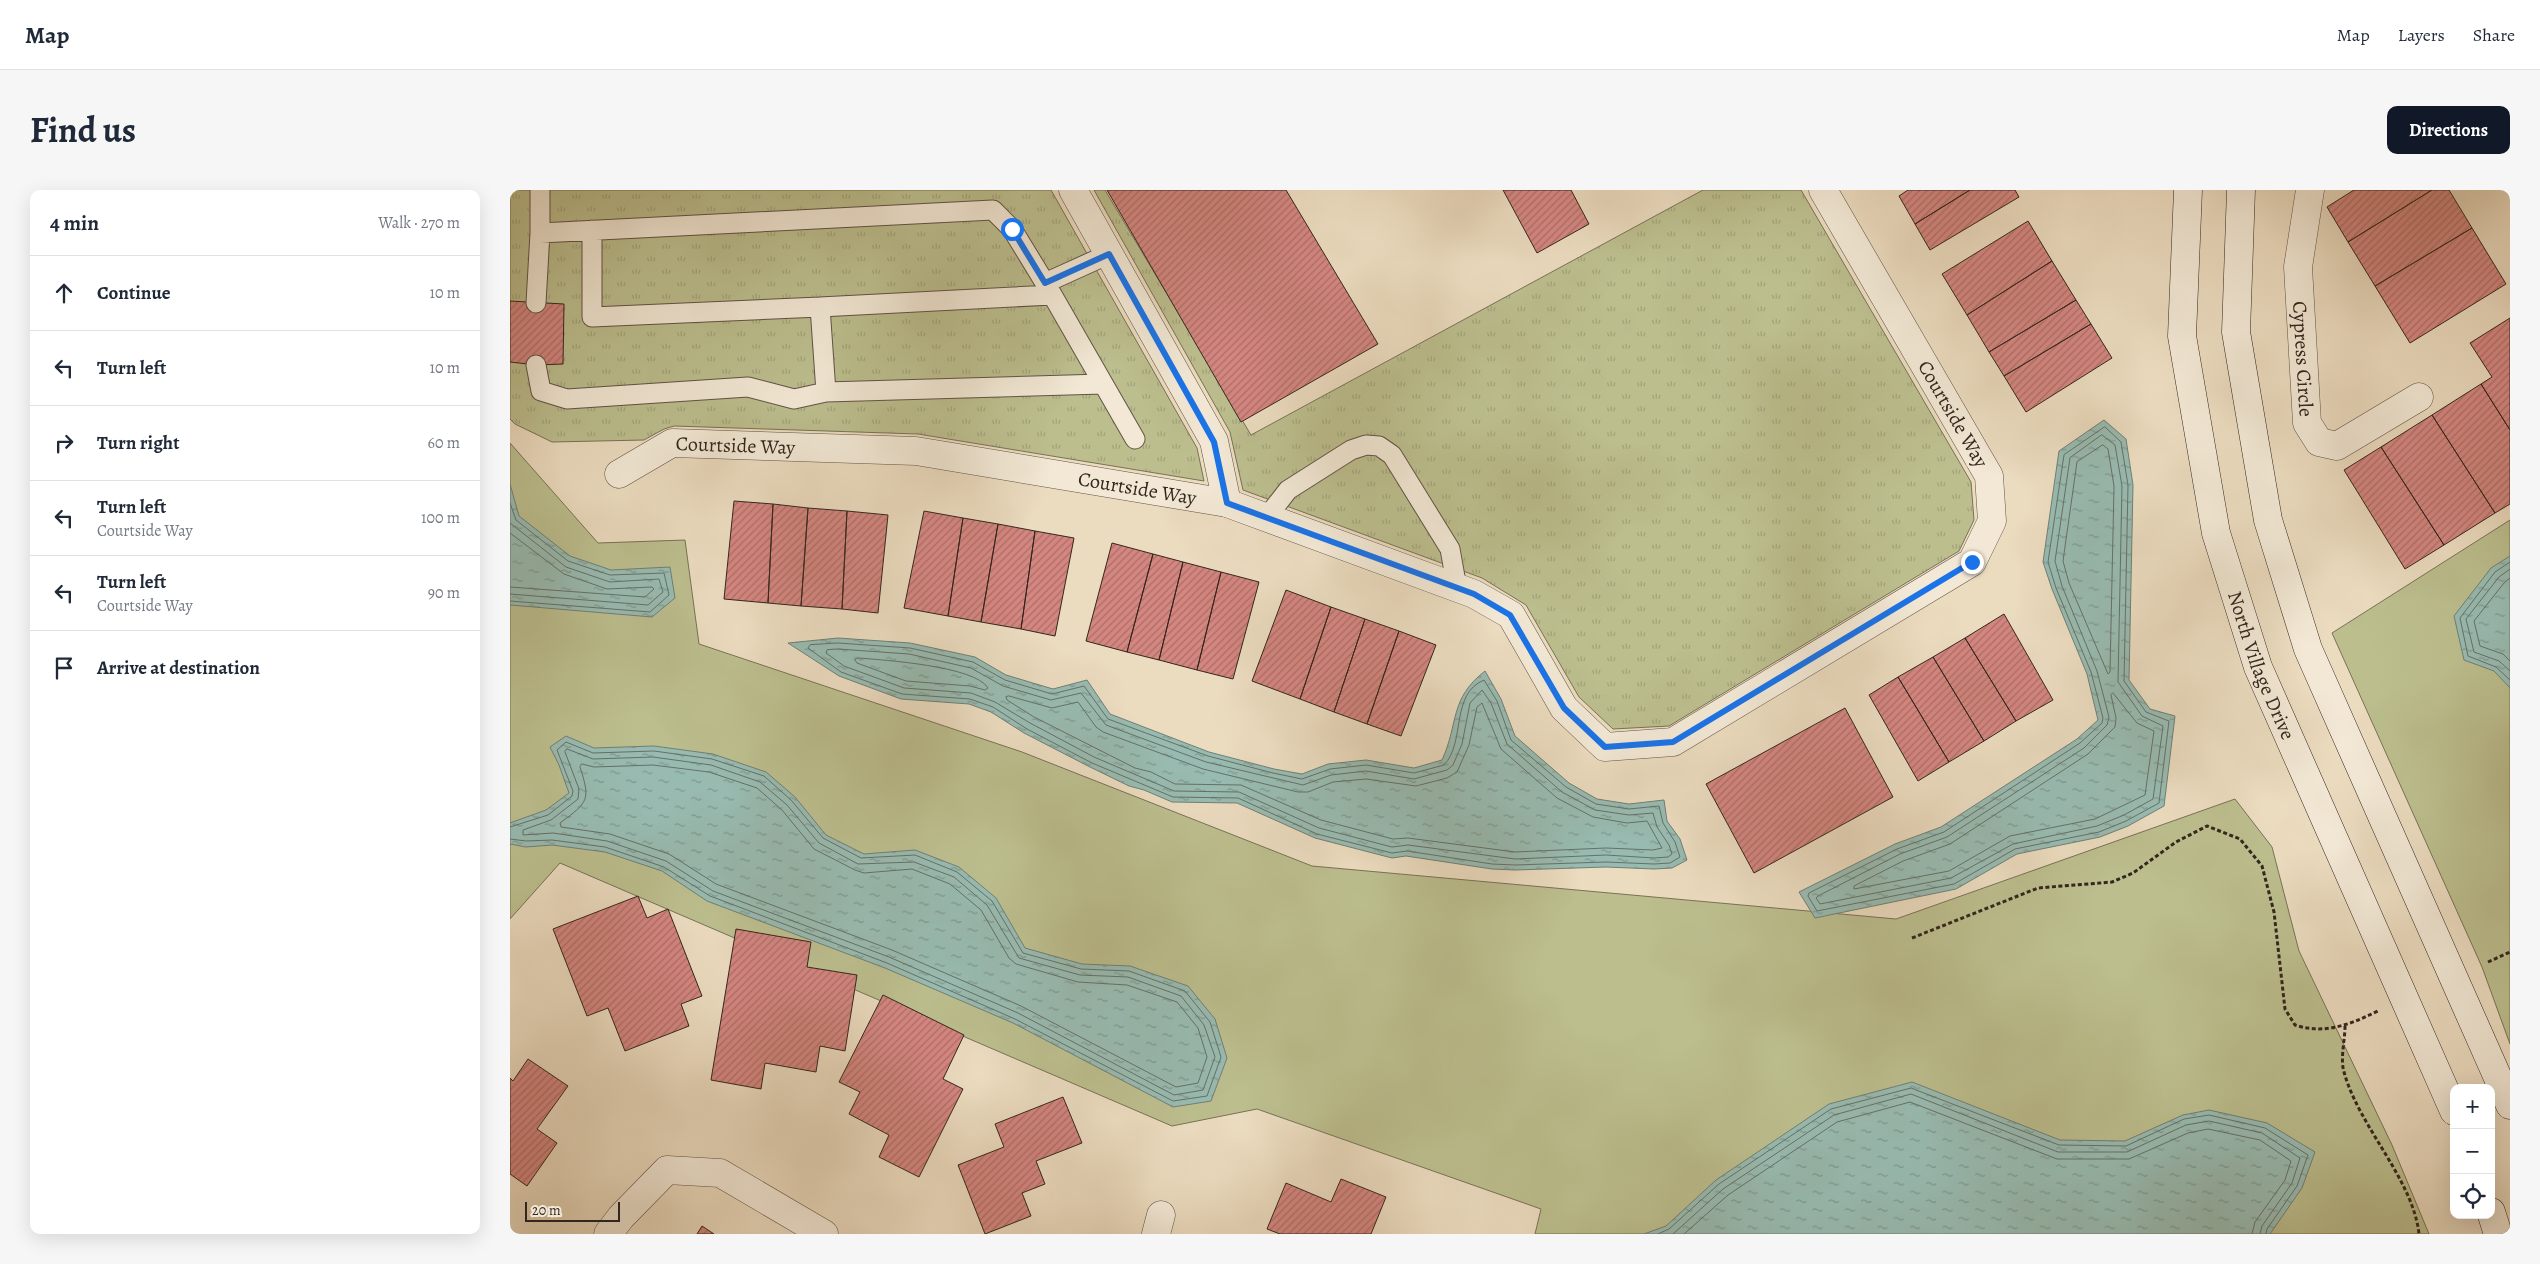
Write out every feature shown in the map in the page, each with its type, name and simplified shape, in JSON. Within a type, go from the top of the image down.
[{"type":"street","points":[[1073,190],[1214,442],[1227,503]]},
{"type":"street","name":"Courtside Way","points":[[619,474],[672,443],[916,451],[1227,503],[1474,594],[1510,615],[1564,708],[1605,747],[1673,742],[1972,562],[1992,521],[1989,476],[1823,190]]},
{"type":"street","name":"North Village Drive","points":[[2188,190],[2182,336],[2216,532],[2258,667],[2450,1102]]},
{"type":"street","points":[[2242,190],[2236,332],[2268,520],[2308,649],[2510,1106]]},
{"type":"street","name":"Cypress Circle","points":[[2310,190],[2298,267],[2307,423],[2319,442],[2337,446],[2419,397]]},
{"type":"street","points":[[608,1234],[621,1217],[667,1170],[720,1173],[824,1234]]},
{"type":"street","points":[[2493,1219],[2498,1234]]},
{"type":"lane","points":[[536,302],[540,233],[540,190]]},
{"type":"lane","points":[[540,233],[993,210],[1012,229],[1135,439]]},
{"type":"lane","points":[[592,230],[592,317],[820,307],[1048,289],[1109,254]]},
{"type":"lane","points":[[820,307],[826,392]]},
{"type":"lane","points":[[536,365],[541,391],[567,399],[748,387],[794,399],[826,392],[1103,384]]},
{"type":"lane","points":[[1267,517],[1288,490],[1352,450],[1366,445],[1379,446],[1392,455],[1450,549],[1457,588]]},
{"type":"path","points":[[1912,938],[2038,888],[2112,882],[2133,872],[2176,842],[2207,826],[2240,839],[2262,866],[2274,912],[2285,1009],[2295,1025],[2310,1030],[2345,1026],[2380,1010]]},
{"type":"path","points":[[2488,962],[2510,952]]},
{"type":"path","points":[[2345,1026],[2343,1071],[2368,1127],[2394,1170],[2411,1206],[2419,1234]]},
{"type":"green space","points":[[510,190],[1051,190],[1197,448],[1204,481],[918,434],[674,426],[664,429],[644,440],[552,442],[515,424],[510,419]]},
{"type":"green space","points":[[1094,190],[1105,190],[1251,435],[1703,190],[1801,190],[1971,482],[1974,520],[1959,551],[1669,726],[1613,729],[1579,697],[1526,605],[1482,578],[1243,490],[1230,432]]},
{"type":"green space","points":[[510,443],[598,543],[685,540],[699,644],[1022,752],[1312,866],[1896,919],[2235,799],[2272,847],[2299,951],[2392,1145],[2429,1234],[1535,1234],[1541,1209],[1257,1109],[1172,1126],[560,863],[510,919]]},
{"type":"green space","points":[[2510,520],[2510,1044],[2482,967],[2332,633]]},
{"type":"water","points":[[2104,420],[2126,439],[2133,485],[2129,680],[2150,709],[2175,716],[2164,806],[2128,826],[2100,837],[2017,854],[1956,889],[1815,918],[1799,892],[1895,844],[1941,827],[2077,739],[2098,720],[2087,674],[2043,562],[2059,451]]},
{"type":"water","points":[[510,484],[519,516],[570,556],[611,570],[670,567],[675,598],[652,617],[510,605]]},
{"type":"water","points":[[2510,556],[2510,688],[2494,671],[2464,660],[2454,616],[2491,568]]},
{"type":"water","points":[[838,638],[910,643],[975,657],[1006,675],[1053,689],[1087,680],[1110,714],[1209,752],[1274,769],[1302,774],[1328,764],[1366,760],[1414,768],[1442,760],[1460,702],[1465,692],[1485,671],[1501,699],[1515,736],[1569,783],[1597,799],[1629,804],[1664,800],[1667,821],[1680,839],[1687,860],[1672,868],[1606,867],[1515,870],[1492,869],[1406,856],[1392,858],[1315,838],[1237,803],[1172,802],[1129,786],[1090,767],[1024,733],[991,712],[969,704],[901,699],[839,676],[788,643]]},
{"type":"water","points":[[566,736],[594,748],[654,746],[713,754],[766,772],[795,797],[826,835],[864,854],[915,850],[959,867],[996,898],[1025,948],[1082,964],[1130,966],[1188,986],[1215,1019],[1227,1058],[1211,1101],[1173,1107],[1013,1023],[885,968],[707,901],[662,871],[605,852],[552,845],[526,847],[510,844],[510,823],[546,810],[569,793],[550,747]]},
{"type":"water","points":[[1912,1082],[2060,1140],[2125,1141],[2183,1115],[2209,1110],[2267,1123],[2315,1152],[2302,1188],[2270,1234],[1644,1234],[1666,1226],[1716,1180],[1829,1104]]},
{"type":"building","points":[[1107,190],[1286,190],[1378,344],[1241,422]]},
{"type":"building","points":[[1503,190],[1571,190],[1589,224],[1537,253]]},
{"type":"building","points":[[1908,190],[1970,190],[1915,224],[1899,196]]},
{"type":"building","points":[[1970,190],[2015,190],[2019,197],[1930,250],[1915,224]]},
{"type":"building","points":[[2354,190],[2432,190],[2348,242],[2327,207]]},
{"type":"building","points":[[2432,190],[2449,190],[2472,228],[2375,286],[2348,242]]},
{"type":"building","points":[[2028,221],[2052,261],[1967,315],[1942,274]]},
{"type":"building","points":[[2472,228],[2506,284],[2410,343],[2375,286]]},
{"type":"building","points":[[2052,261],[2076,300],[1989,352],[1967,315]]},
{"type":"building","points":[[2076,300],[2091,324],[2004,376],[1989,352]]},
{"type":"building","points":[[510,301],[564,304],[563,364],[536,365],[510,362]]},
{"type":"building","points":[[2510,318],[2510,430],[2481,384],[2492,377],[2470,343]]},
{"type":"building","points":[[2091,324],[2112,358],[2026,412],[2004,376]]},
{"type":"building","points":[[2481,384],[2510,430],[2510,504],[2495,513],[2432,415]]},
{"type":"building","points":[[2432,415],[2495,513],[2444,545],[2381,447]]},
{"type":"building","points":[[2381,447],[2444,545],[2405,569],[2344,470]]},
{"type":"building","points":[[734,501],[773,504],[768,603],[724,599]]},
{"type":"building","points":[[773,504],[808,508],[801,606],[768,603]]},
{"type":"building","points":[[808,508],[847,511],[842,609],[801,606]]},
{"type":"building","points":[[847,511],[888,515],[878,613],[842,609]]},
{"type":"building","points":[[924,511],[963,518],[948,616],[904,608]]},
{"type":"building","points":[[963,518],[998,524],[981,622],[948,616]]},
{"type":"building","points":[[998,524],[1035,531],[1021,629],[981,622]]},
{"type":"building","points":[[1035,531],[1074,538],[1055,636],[1021,629]]},
{"type":"building","points":[[1112,543],[1153,554],[1127,652],[1086,641]]},
{"type":"building","points":[[1153,554],[1183,562],[1159,660],[1127,652]]},
{"type":"building","points":[[1183,562],[1221,572],[1197,670],[1159,660]]},
{"type":"building","points":[[1221,572],[1259,582],[1233,679],[1197,670]]},
{"type":"building","points":[[1286,590],[1331,607],[1300,699],[1252,681]]},
{"type":"building","points":[[1331,607],[1365,619],[1334,712],[1300,699]]},
{"type":"building","points":[[2004,614],[2053,700],[2016,721],[1965,638]]},
{"type":"building","points":[[1365,619],[1399,631],[1367,724],[1334,712]]},
{"type":"building","points":[[1399,631],[1436,645],[1401,736],[1367,724]]},
{"type":"building","points":[[1965,638],[2016,721],[1984,741],[1933,657]]},
{"type":"building","points":[[1933,657],[1984,741],[1949,762],[1898,677]]},
{"type":"building","points":[[1898,677],[1949,762],[1918,781],[1869,695]]},
{"type":"building","points":[[1845,708],[1893,797],[1754,873],[1706,784]]},
{"type":"building","points":[[638,896],[647,918],[668,909],[702,996],[681,1004],[689,1026],[625,1051],[608,1008],[587,1016],[553,929]]},
{"type":"building","points":[[736,929],[811,942],[807,967],[857,975],[845,1051],[820,1046],[816,1072],[765,1063],[761,1089],[711,1080]]},
{"type":"building","points":[[883,995],[964,1035],[943,1079],[963,1089],[919,1177],[879,1157],[889,1135],[849,1114],[860,1092],[839,1082]]},
{"type":"building","points":[[528,1059],[568,1086],[537,1129],[557,1143],[527,1186],[510,1174],[510,1078],[513,1081]]},
{"type":"building","points":[[1063,1097],[1082,1143],[1036,1161],[1045,1184],[1022,1193],[1031,1216],[985,1234],[958,1165],[1004,1147],[995,1124]]},
{"type":"building","points":[[1341,1179],[1386,1197],[1371,1234],[1280,1234],[1267,1229],[1286,1183],[1331,1202]]},
{"type":"building","points":[[702,1226],[714,1234],[697,1234]]},
{"type":"route","points":[[1012,229],[1045,283],[1109,254],[1214,442],[1227,503],[1474,594],[1510,615],[1564,708],[1605,747],[1673,742],[1972,562]]}]
